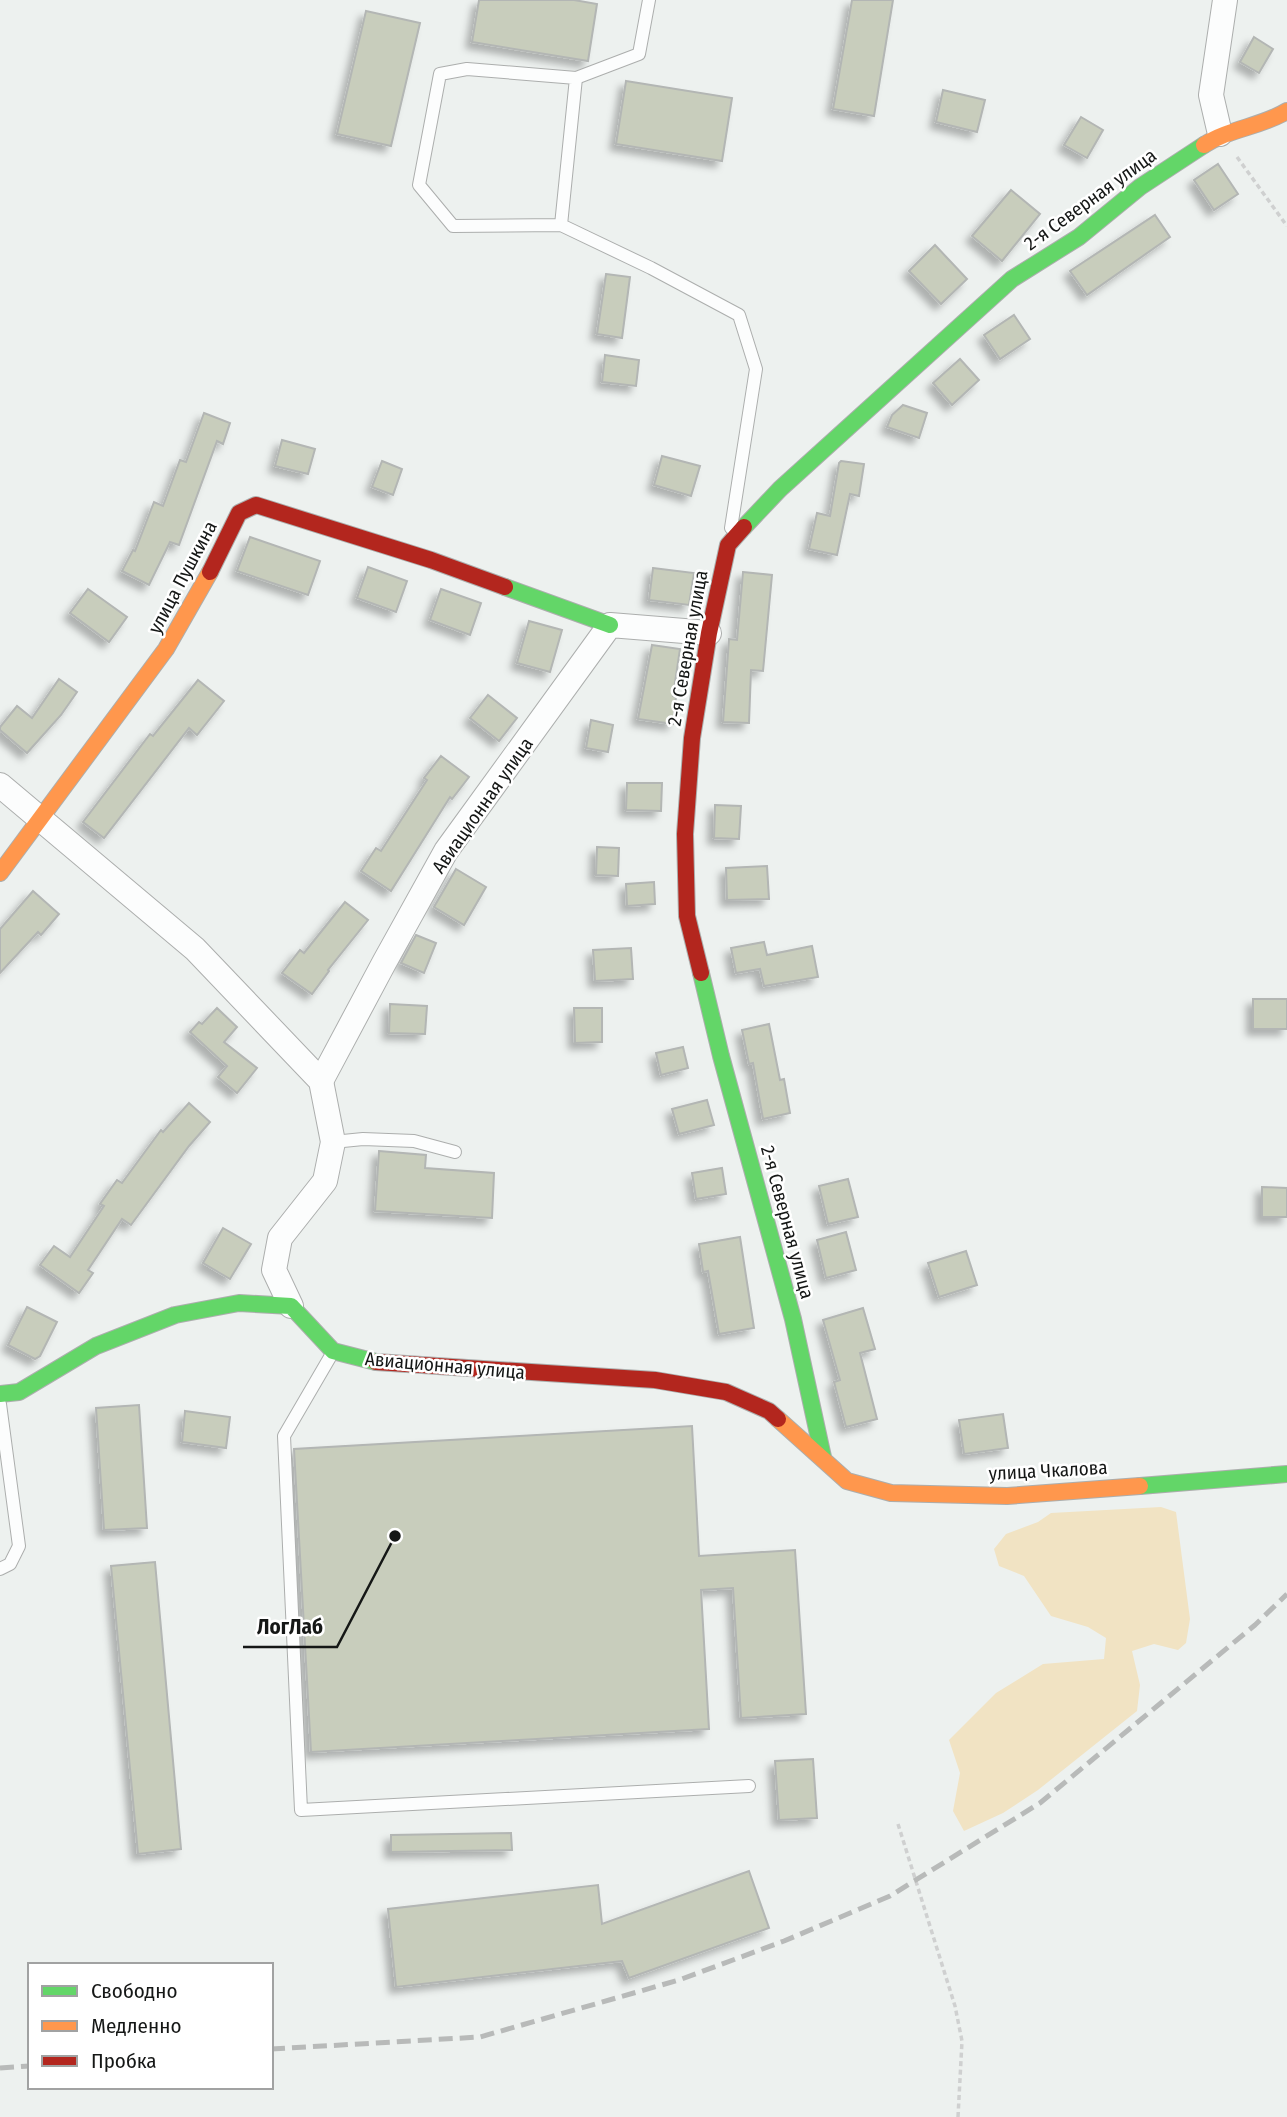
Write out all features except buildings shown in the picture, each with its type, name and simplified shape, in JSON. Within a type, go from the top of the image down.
[{"type":"street","points":[[1220,134],[1211,95],[1225,0]]},
{"type":"street","name":"2-я Северная улица","points":[[823,1457],[793,1319],[721,1056],[687,916],[685,834],[692,738],[709,633],[728,545],[780,489],[1012,279],[1079,237],[1140,187],[1220,134],[1272,120],[1287,111]]},
{"type":"street","name":"улица Пушкина","points":[[0,873],[166,649],[202,589],[239,513],[256,505],[431,560],[610,625]]},
{"type":"street","points":[[610,625],[709,633]]},
{"type":"street","name":"Авиационная улица","points":[[321,1081],[446,851],[610,625]]},
{"type":"street","points":[[0,785],[195,949],[321,1081],[333,1142],[325,1181],[281,1238],[274,1270],[291,1306],[334,1351]]},
{"type":"street","points":[[0,1394],[19,1392],[96,1346],[175,1315],[239,1303],[291,1306]]},
{"type":"street","name":"Авиационная улица","points":[[334,1351],[381,1363],[655,1380],[726,1392],[769,1410],[823,1457]]},
{"type":"street","name":"улица Чкалова","points":[[823,1457],[847,1480],[891,1493],[1007,1496],[1287,1474]]},
{"type":"lane","points":[[649,0],[639,54],[576,78],[467,69],[440,74],[419,185],[453,226],[561,225],[651,268],[739,315],[757,369],[728,545]]},
{"type":"lane","points":[[561,225],[576,78]]},
{"type":"lane","points":[[333,1142],[363,1139],[414,1141],[455,1152]]},
{"type":"lane","points":[[334,1351],[284,1436],[301,1810],[749,1786]]},
{"type":"lane","points":[[0,1404],[19,1546],[10,1564],[0,1569]]},
{"type":"path","points":[[1220,134],[1287,226]]},
{"type":"path","points":[[898,1824],[955,2006],[962,2041],[958,2117]]},
{"type":"shaded area","points":[[1161,1507],[1176,1512],[1190,1619],[1186,1643],[1178,1650],[1154,1644],[1132,1651],[1140,1685],[1137,1711],[1038,1790],[1003,1813],[964,1831],[953,1811],[960,1773],[949,1740],[996,1693],[1043,1664],[1104,1659],[1106,1638],[1088,1627],[1051,1616],[1024,1576],[999,1566],[994,1549],[1006,1534],[1038,1522],[1051,1513]]},
{"type":"railway","points":[[273,2049],[480,2037],[679,1980],[784,1941],[890,1896],[1040,1803],[1255,1625],[1287,1594]]},
{"type":"railway","points":[[0,2068],[28,2066]]},
{"type":"traffic: fast","points":[[744,527],[780,489],[1012,279],[1079,237],[1140,187],[1204,145]]},
{"type":"traffic: fast","points":[[505,587],[610,625]]},
{"type":"traffic: fast","points":[[701,973],[793,1319],[823,1457]]},
{"type":"traffic: fast","points":[[0,1394],[19,1392],[96,1346],[175,1315],[239,1303],[291,1306],[333,1351],[376,1362]]},
{"type":"traffic: fast","points":[[1140,1486],[1287,1474]]},
{"type":"traffic: slow","points":[[1204,145],[1287,111]]},
{"type":"traffic: slow","points":[[0,873],[166,649],[210,572]]},
{"type":"traffic: slow","points":[[778,1419],[847,1481],[891,1493],[1007,1496],[1140,1486]]},
{"type":"traffic: jam","points":[[210,572],[239,513],[256,505],[431,560],[505,587]]},
{"type":"traffic: jam","points":[[701,973],[687,916],[685,834],[692,738],[709,633],[728,545],[744,527]]},
{"type":"traffic: jam","points":[[376,1362],[655,1380],[726,1392],[769,1411],[778,1419]]},
{"type":"place","name":"ЛогЛаб","points":[[395,1536]]}]
